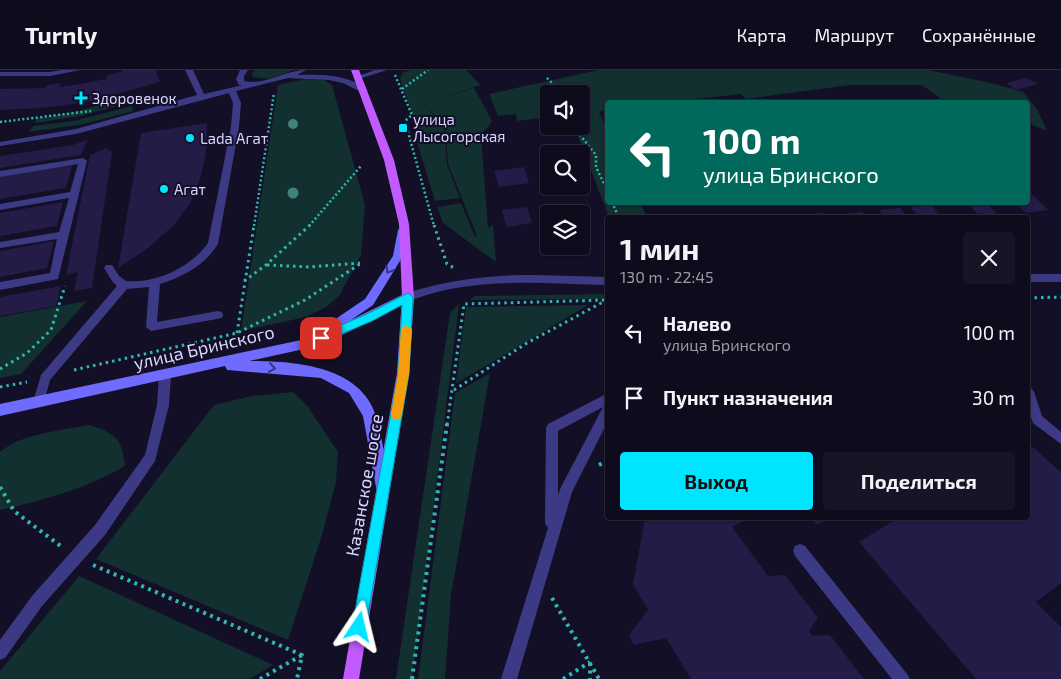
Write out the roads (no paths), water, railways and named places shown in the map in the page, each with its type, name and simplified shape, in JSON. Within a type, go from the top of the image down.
[{"type":"main road","name":"Казанское шоссе","points":[[351,679],[403,374],[408,297],[404,224],[389,160],[357,74]]},
{"type":"main road","points":[[206,367],[235,354],[341,321],[368,302],[398,256],[404,224]]},
{"type":"main road","name":"улица Бринского","points":[[0,410],[165,376],[304,344],[338,332],[408,297]]},
{"type":"main road","points":[[206,367],[258,366],[323,373],[353,389],[369,415],[384,491]]},
{"type":"street","points":[[1030,278],[1061,278]]},
{"type":"street","points":[[408,297],[427,289],[480,279],[605,281]]},
{"type":"lane","points":[[0,74],[50,74],[76,70]]},
{"type":"lane","points":[[189,70],[202,96]]},
{"type":"lane","points":[[244,70],[240,75],[240,80],[242,83],[253,86]]},
{"type":"lane","points":[[0,144],[23,142],[90,129],[202,96],[287,77],[302,70]]},
{"type":"lane","points":[[357,74],[383,70]]},
{"type":"lane","points":[[287,77],[336,78],[349,81],[364,90]]},
{"type":"lane","points":[[109,268],[115,278],[124,285],[141,285],[155,282],[184,270],[202,259],[212,244],[235,126],[236,103],[232,90]]},
{"type":"lane","points":[[0,174],[83,161],[54,276],[0,286]]},
{"type":"lane","points":[[0,207],[75,194]]},
{"type":"lane","points":[[0,245],[63,235]]},
{"type":"lane","points":[[155,282],[151,327],[218,315]]},
{"type":"lane","points":[[40,402],[45,378],[124,285]]},
{"type":"lane","points":[[0,653],[37,601],[76,558],[132,486],[151,457],[163,405],[165,376]]},
{"type":"lane","points":[[1030,398],[1037,418],[1061,439]]},
{"type":"lane","points":[[552,534],[552,428],[605,400]]},
{"type":"lane","points":[[509,679],[566,492],[605,414]]},
{"type":"lane","points":[[800,552],[902,679]]},
{"type":"place","name":"Здоровенок","points":[[81,98]]},
{"type":"place","name":"улица Лысогорская","points":[[403,128]]},
{"type":"place","name":"Lada Агат","points":[[190,138]]},
{"type":"place","name":"Агат","points":[[164,189]]}]
